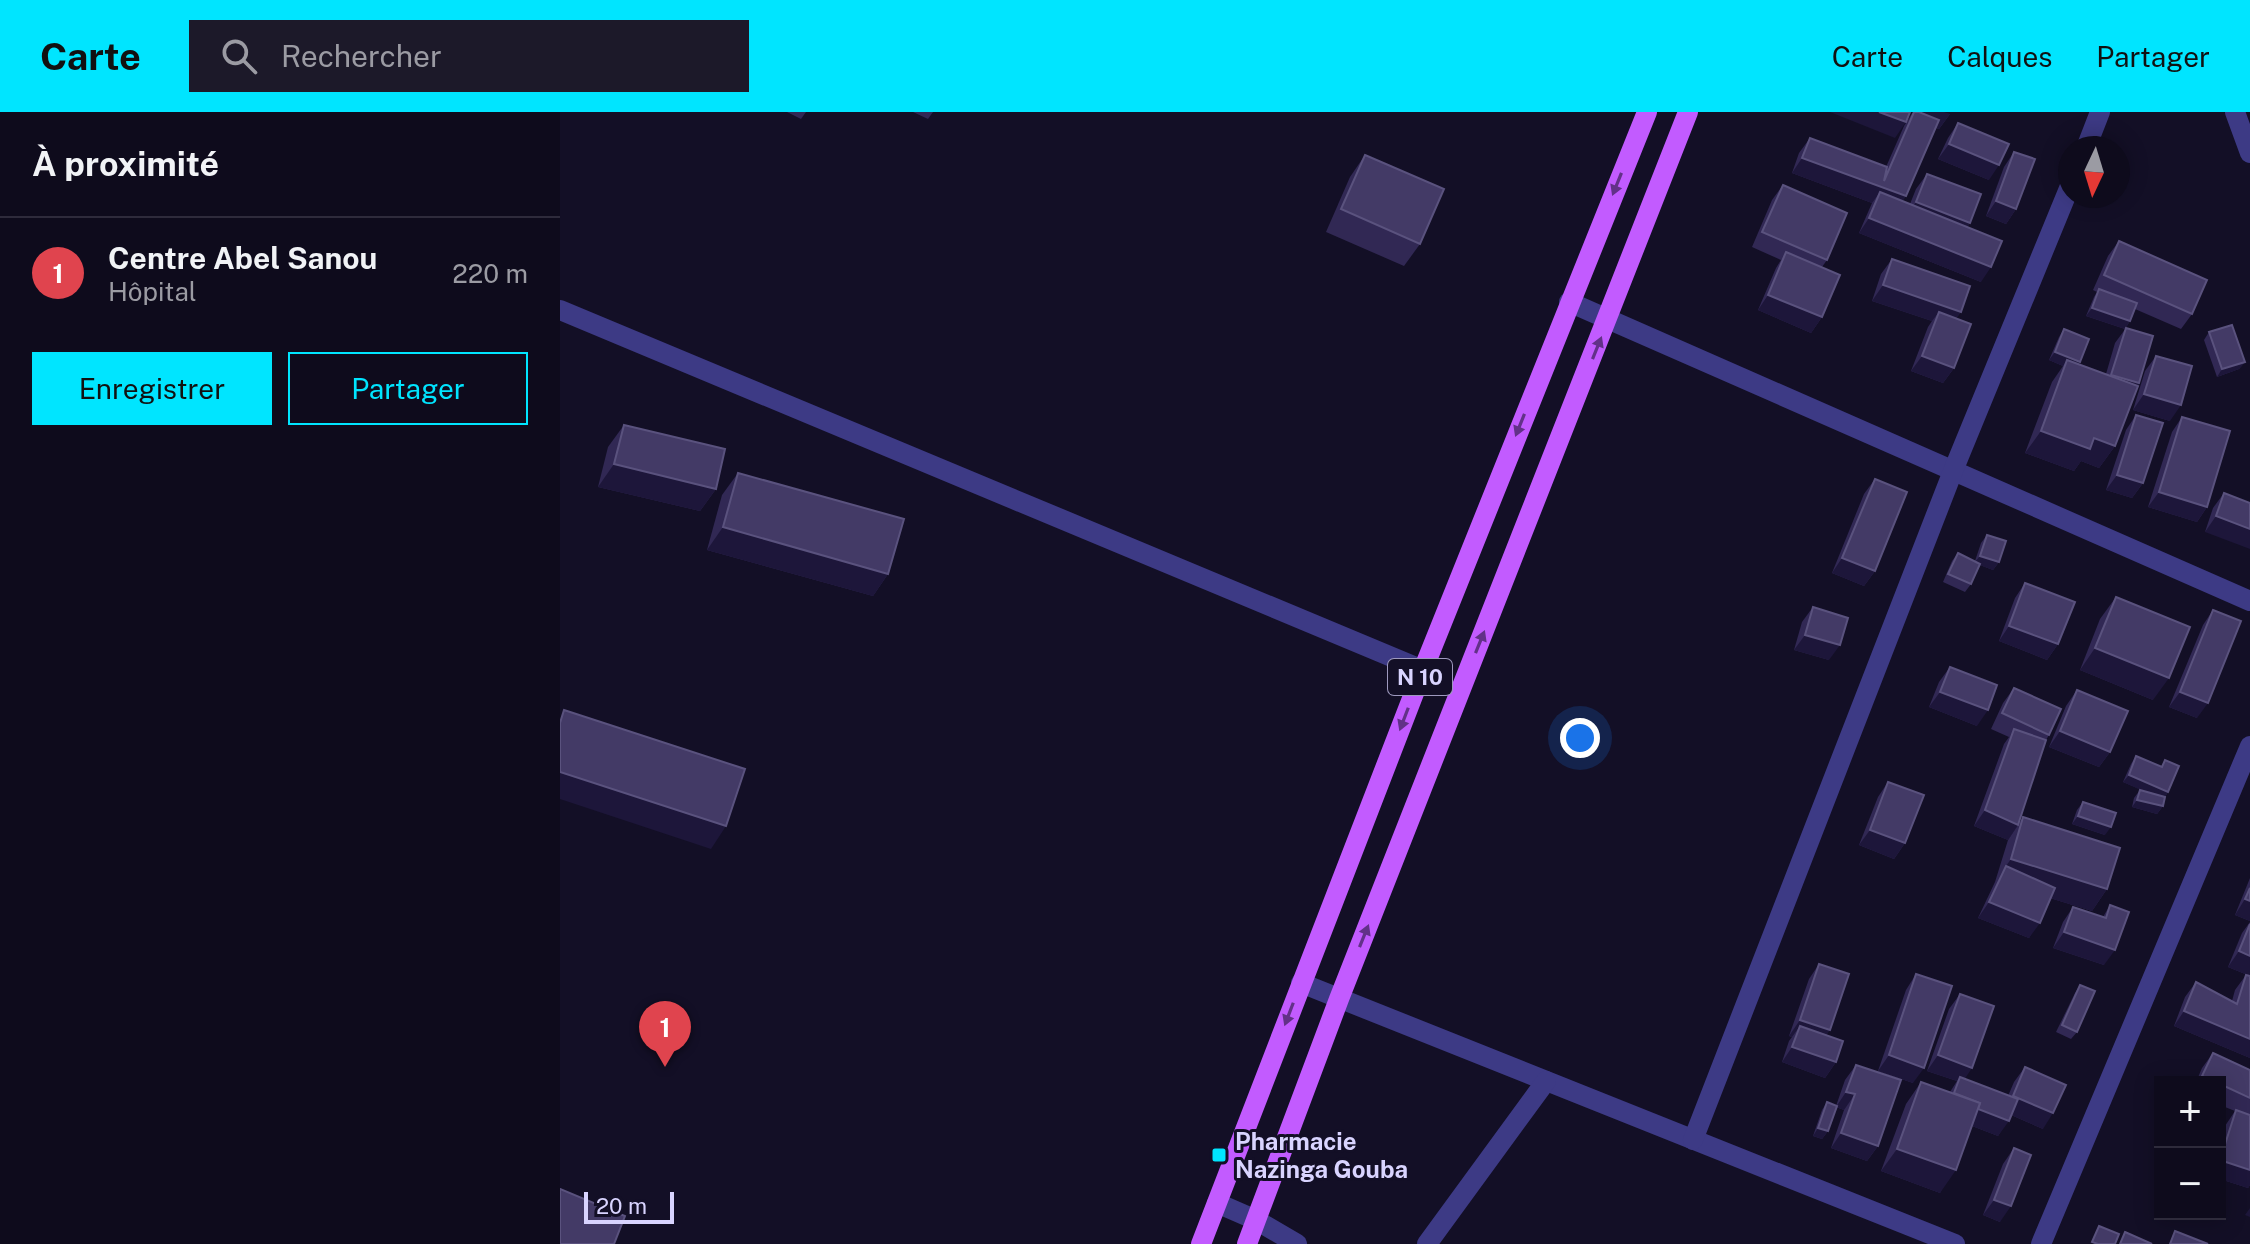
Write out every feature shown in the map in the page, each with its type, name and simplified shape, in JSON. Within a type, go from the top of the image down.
[{"type":"main road","name":"N 10","points":[[1201,1244],[1423,670],[1647,112]]},
{"type":"main road","name":"N 10","points":[[1247,1244],[1339,999],[1688,112]]},
{"type":"street","points":[[2091,136],[2100,112]]},
{"type":"street","points":[[2235,112],[2250,153]]},
{"type":"street","points":[[1693,1140],[1953,471],[2061,208]]},
{"type":"street","points":[[1569,302],[2250,601]]},
{"type":"street","points":[[560,310],[1423,670]]},
{"type":"street","points":[[2041,1244],[2250,746]]},
{"type":"street","points":[[1301,983],[1955,1244]]},
{"type":"street","points":[[1427,1244],[1546,1081]]},
{"type":"street","points":[[1217,1203],[1256,1220],[1297,1244]]},
{"type":"building","points":[[1879,112],[1910,112],[1906,122]]},
{"type":"building","points":[[1914,112],[1939,120],[1906,196],[1802,158],[1810,138],[1887,167],[1884,181]]},
{"type":"building","points":[[1958,123],[2009,144],[1999,165],[1949,144]]},
{"type":"building","points":[[2014,152],[2035,159],[2016,209],[1996,201]]},
{"type":"building","points":[[1365,155],[1444,189],[1420,244],[1341,209]]},
{"type":"building","points":[[1927,174],[1981,194],[1970,223],[1916,202]]},
{"type":"building","points":[[1783,185],[1847,213],[1827,260],[1762,232]]},
{"type":"building","points":[[1880,192],[2002,241],[1991,267],[1869,218]]},
{"type":"building","points":[[2119,241],[2207,280],[2192,314],[2104,275]]},
{"type":"building","points":[[1786,252],[1840,275],[1822,317],[1768,295]]},
{"type":"building","points":[[1892,259],[1970,286],[1961,312],[1883,285]]},
{"type":"building","points":[[2099,289],[2137,303],[2130,321],[2092,308]]},
{"type":"building","points":[[1939,312],[1971,324],[1954,368],[1922,356]]},
{"type":"building","points":[[2232,325],[2245,362],[2222,369],[2209,332]]},
{"type":"building","points":[[2126,328],[2153,336],[2139,383],[2111,375]]},
{"type":"building","points":[[2064,329],[2089,339],[2080,362],[2055,352]]},
{"type":"building","points":[[2156,356],[2192,366],[2181,405],[2144,394]]},
{"type":"building","points":[[2067,360],[2138,386],[2115,446],[2094,438],[2090,449],[2041,431]]},
{"type":"building","points":[[2136,415],[2163,423],[2143,483],[2117,475]]},
{"type":"building","points":[[2182,417],[2230,431],[2207,507],[2159,492]]},
{"type":"building","points":[[624,425],[725,449],[716,489],[614,464]]},
{"type":"building","points":[[738,473],[904,519],[888,574],[723,527]]},
{"type":"building","points":[[1875,479],[1907,492],[1875,571],[1842,558]]},
{"type":"building","points":[[2224,493],[2250,503],[2250,529],[2216,516]]},
{"type":"building","points":[[1987,535],[2006,541],[1999,562],[1980,556]]},
{"type":"building","points":[[1958,553],[1980,564],[1971,584],[1948,574]]},
{"type":"building","points":[[2025,583],[2075,602],[2058,644],[2009,626]]},
{"type":"building","points":[[2116,597],[2190,627],[2169,678],[2095,648]]},
{"type":"building","points":[[1813,607],[1848,618],[1840,645],[1805,635]]},
{"type":"building","points":[[2213,610],[2241,621],[2208,703],[2180,692]]},
{"type":"building","points":[[1950,667],[1997,685],[1988,710],[1940,692]]},
{"type":"building","points":[[2014,688],[2061,709],[2049,735],[2002,713]]},
{"type":"building","points":[[2077,690],[2128,711],[2110,752],[2060,731]]},
{"type":"building","points":[[564,710],[745,769],[726,826],[560,772],[560,723]]},
{"type":"building","points":[[2014,729],[2046,740],[2018,825],[1985,810]]},
{"type":"building","points":[[2136,756],[2162,767],[2165,760],[2179,766],[2168,792],[2129,775]]},
{"type":"building","points":[[1888,782],[1924,795],[1905,843],[1870,830]]},
{"type":"building","points":[[2140,790],[2165,797],[2163,806],[2137,800]]},
{"type":"building","points":[[2083,802],[2116,813],[2111,827],[2078,816]]},
{"type":"building","points":[[2023,817],[2120,848],[2107,889],[2011,859]]},
{"type":"building","points":[[2006,866],[2055,888],[2040,923],[1989,902]]},
{"type":"building","points":[[2110,905],[2129,912],[2115,950],[2064,932],[2073,907],[2106,918]]},
{"type":"building","points":[[2250,924],[2250,956],[2239,951]]},
{"type":"building","points":[[1819,964],[1849,974],[1830,1030],[1800,1020]]},
{"type":"building","points":[[1916,974],[1952,986],[1924,1068],[1889,1055]]},
{"type":"building","points":[[2246,975],[2250,976],[2250,1039],[2184,1011],[2196,982],[2237,1004]]},
{"type":"building","points":[[2080,985],[2095,991],[2077,1032],[2062,1025]]},
{"type":"building","points":[[1960,994],[1994,1006],[1972,1068],[1938,1055]]},
{"type":"building","points":[[1800,1026],[1843,1041],[1836,1062],[1792,1047]]},
{"type":"building","points":[[2213,1053],[2250,1070],[2250,1098],[2226,1087],[2226,1076],[2202,1076]]},
{"type":"building","points":[[1856,1065],[1901,1080],[1878,1146],[1841,1133],[1855,1094],[1846,1092]]},
{"type":"building","points":[[2025,1067],[2066,1085],[2053,1113],[2013,1096]]},
{"type":"building","points":[[1960,1077],[2018,1099],[2009,1121],[1978,1109],[1980,1103],[1954,1093]]},
{"type":"building","points":[[1921,1082],[1980,1103],[1956,1170],[1897,1149]]},
{"type":"building","points":[[1827,1102],[1837,1106],[1828,1131],[1818,1128]]},
{"type":"building","points":[[2236,1110],[2250,1115],[2250,1170],[2226,1162],[2226,1141]]},
{"type":"building","points":[[2014,1148],[2031,1155],[2011,1206],[1994,1200]]},
{"type":"building","points":[[560,1189],[625,1216],[614,1244],[560,1244]]},
{"type":"building","points":[[2099,1226],[2119,1234],[2115,1244],[2092,1242]]},
{"type":"building","points":[[2175,1231],[2208,1244],[2170,1244]]},
{"type":"building","points":[[2125,1232],[2152,1244],[2120,1244]]},
{"type":"place","name":"Centre Abel Sanou","points":[[665,1067]]},
{"type":"place","name":"Pharmacie Nazinga Gouba","points":[[1219,1155]]}]
